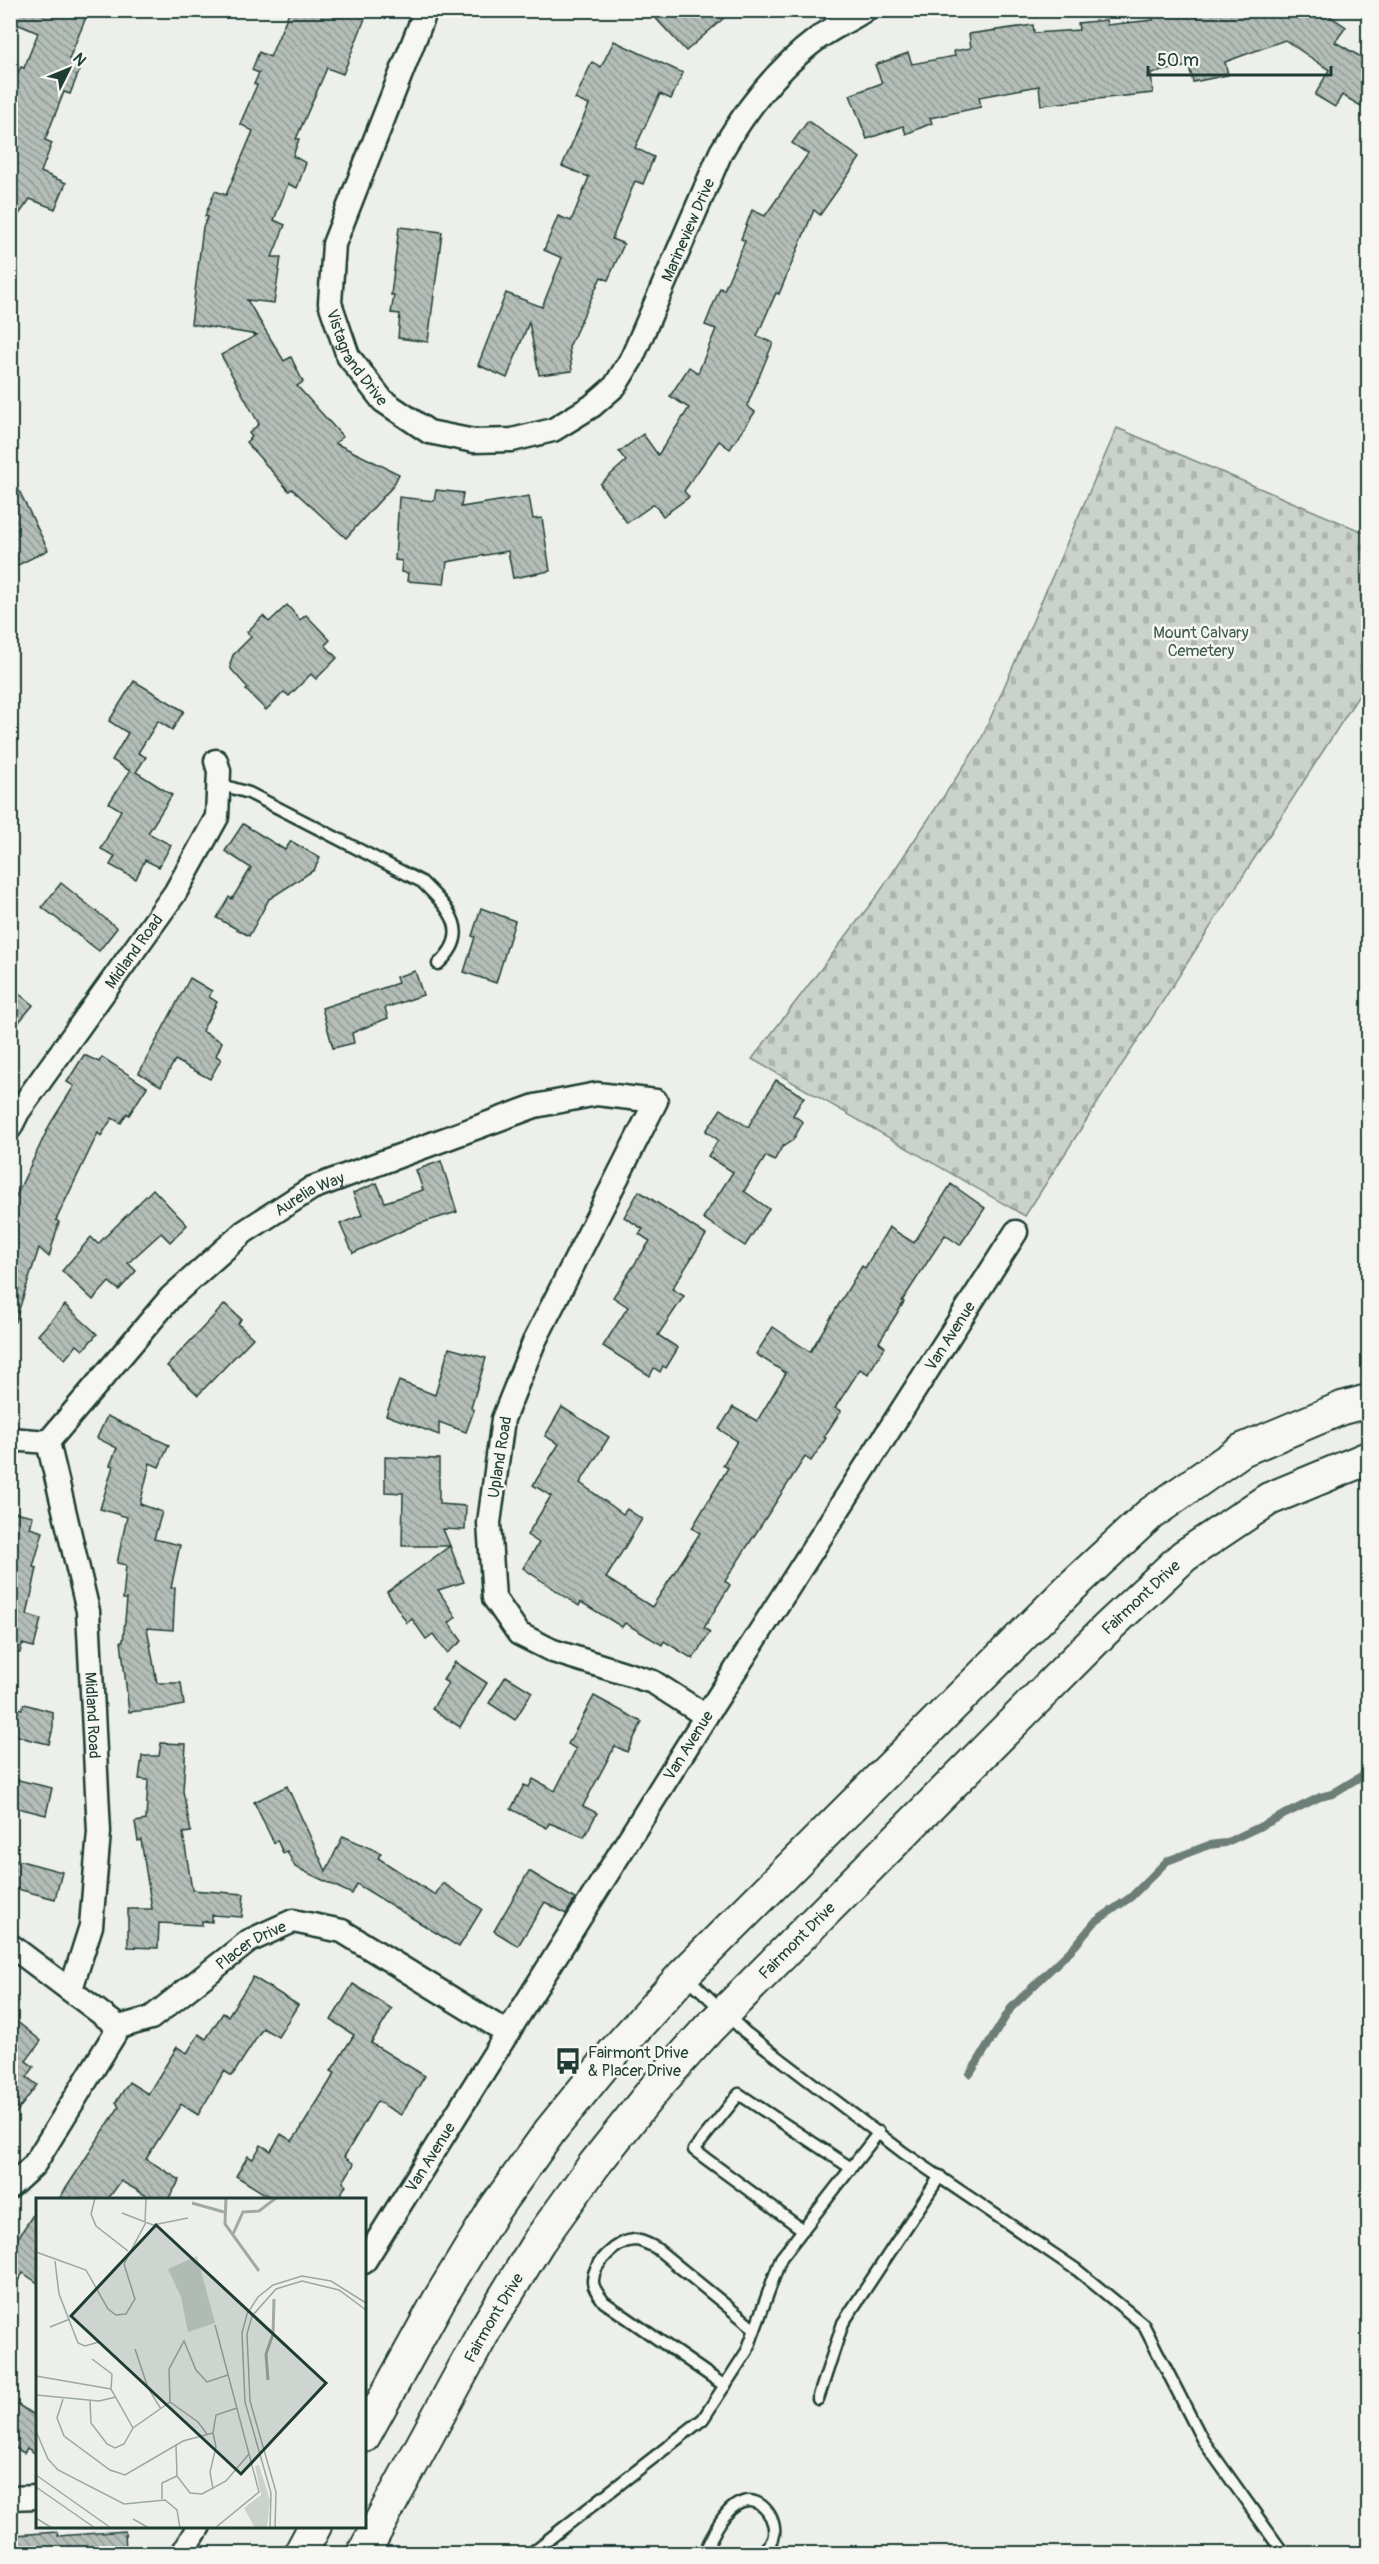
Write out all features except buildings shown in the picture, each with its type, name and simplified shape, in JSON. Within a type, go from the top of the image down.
[{"type":"main road","points":[[366,2432],[440,2298],[493,2211],[550,2131],[615,2051],[684,1974],[1068,1590],[1150,1514],[1242,1450],[1342,1408],[1368,1401]]},
{"type":"main road","name":"Fairmont Drive","points":[[363,2553],[487,2326],[539,2241],[594,2165],[657,2087],[724,2012],[1106,1629],[1184,1556],[1269,1499],[1368,1458]]},
{"type":"main road","points":[[300,2553],[314,2528]]},
{"type":"street","name":"Vistagrand Drive","points":[[426,10],[334,244],[330,303],[348,356],[383,401],[429,432],[474,441],[512,440]]},
{"type":"street","name":"Marineview Drive","points":[[512,440],[553,430],[592,406],[615,386],[632,358],[722,152],[740,120],[770,82],[817,39],[865,10]]},
{"type":"street","name":"Midland Road","points":[[10,1128],[18,1112],[175,893],[217,817],[219,784],[216,761]]},
{"type":"street","name":"Aurelia Way","points":[[48,1442],[171,1297],[244,1232],[312,1188],[535,1106],[597,1094],[656,1101]]},
{"type":"street","name":"Upland Road","points":[[656,1101],[534,1342],[503,1419],[489,1523],[494,1598],[519,1634],[553,1651],[653,1682],[706,1716]]},
{"type":"street","name":"Van Avenue","points":[[366,2259],[706,1716],[1016,1232]]},
{"type":"street","points":[[10,1439],[48,1442]]},
{"type":"street","name":"Midland Road","points":[[48,1442],[88,1611],[99,1832],[91,1926],[71,1989]]},
{"type":"street","name":"Placer Drive","points":[[119,2026],[151,2018],[249,1941],[293,1921],[342,1931],[508,2032]]},
{"type":"street","points":[[10,1945],[119,2026],[34,2165],[10,2187]]},
{"type":"street","points":[[10,2498],[36,2497]]},
{"type":"street","points":[[182,2553],[198,2528]]},
{"type":"lane","points":[[219,784],[249,794],[422,882],[441,901],[453,918],[457,938],[450,953],[438,963]]},
{"type":"lane","points":[[684,1974],[744,2032],[940,2176],[1077,2270],[1143,2324],[1202,2439],[1284,2553]]},
{"type":"lane","points":[[803,2230],[694,2150],[739,2094],[851,2168]]},
{"type":"lane","points":[[532,2553],[703,2419],[747,2352],[781,2258],[879,2132]]},
{"type":"lane","points":[[818,2399],[843,2323],[940,2176]]},
{"type":"lane","points":[[725,2386],[604,2302],[593,2284],[594,2275],[602,2261],[615,2248],[634,2240],[645,2242],[674,2262],[756,2329]]},
{"type":"lane","points":[[704,2553],[717,2525],[742,2502],[756,2502],[763,2506],[770,2515],[773,2539],[761,2553]]},
{"type":"green space","name":"Mount Calvary Cemetery","points":[[1117,428],[1368,534],[1368,681],[1025,1216],[752,1059],[879,893],[980,742]]},
{"type":"waterway","points":[[970,2074],[1011,2008],[1075,1946],[1095,1922],[1131,1897],[1167,1861],[1209,1845],[1225,1843],[1320,1797],[1332,1794],[1368,1772]]},
{"type":"place","name":"Fairmont Drive & Placer Drive","points":[[568,2061]]}]
